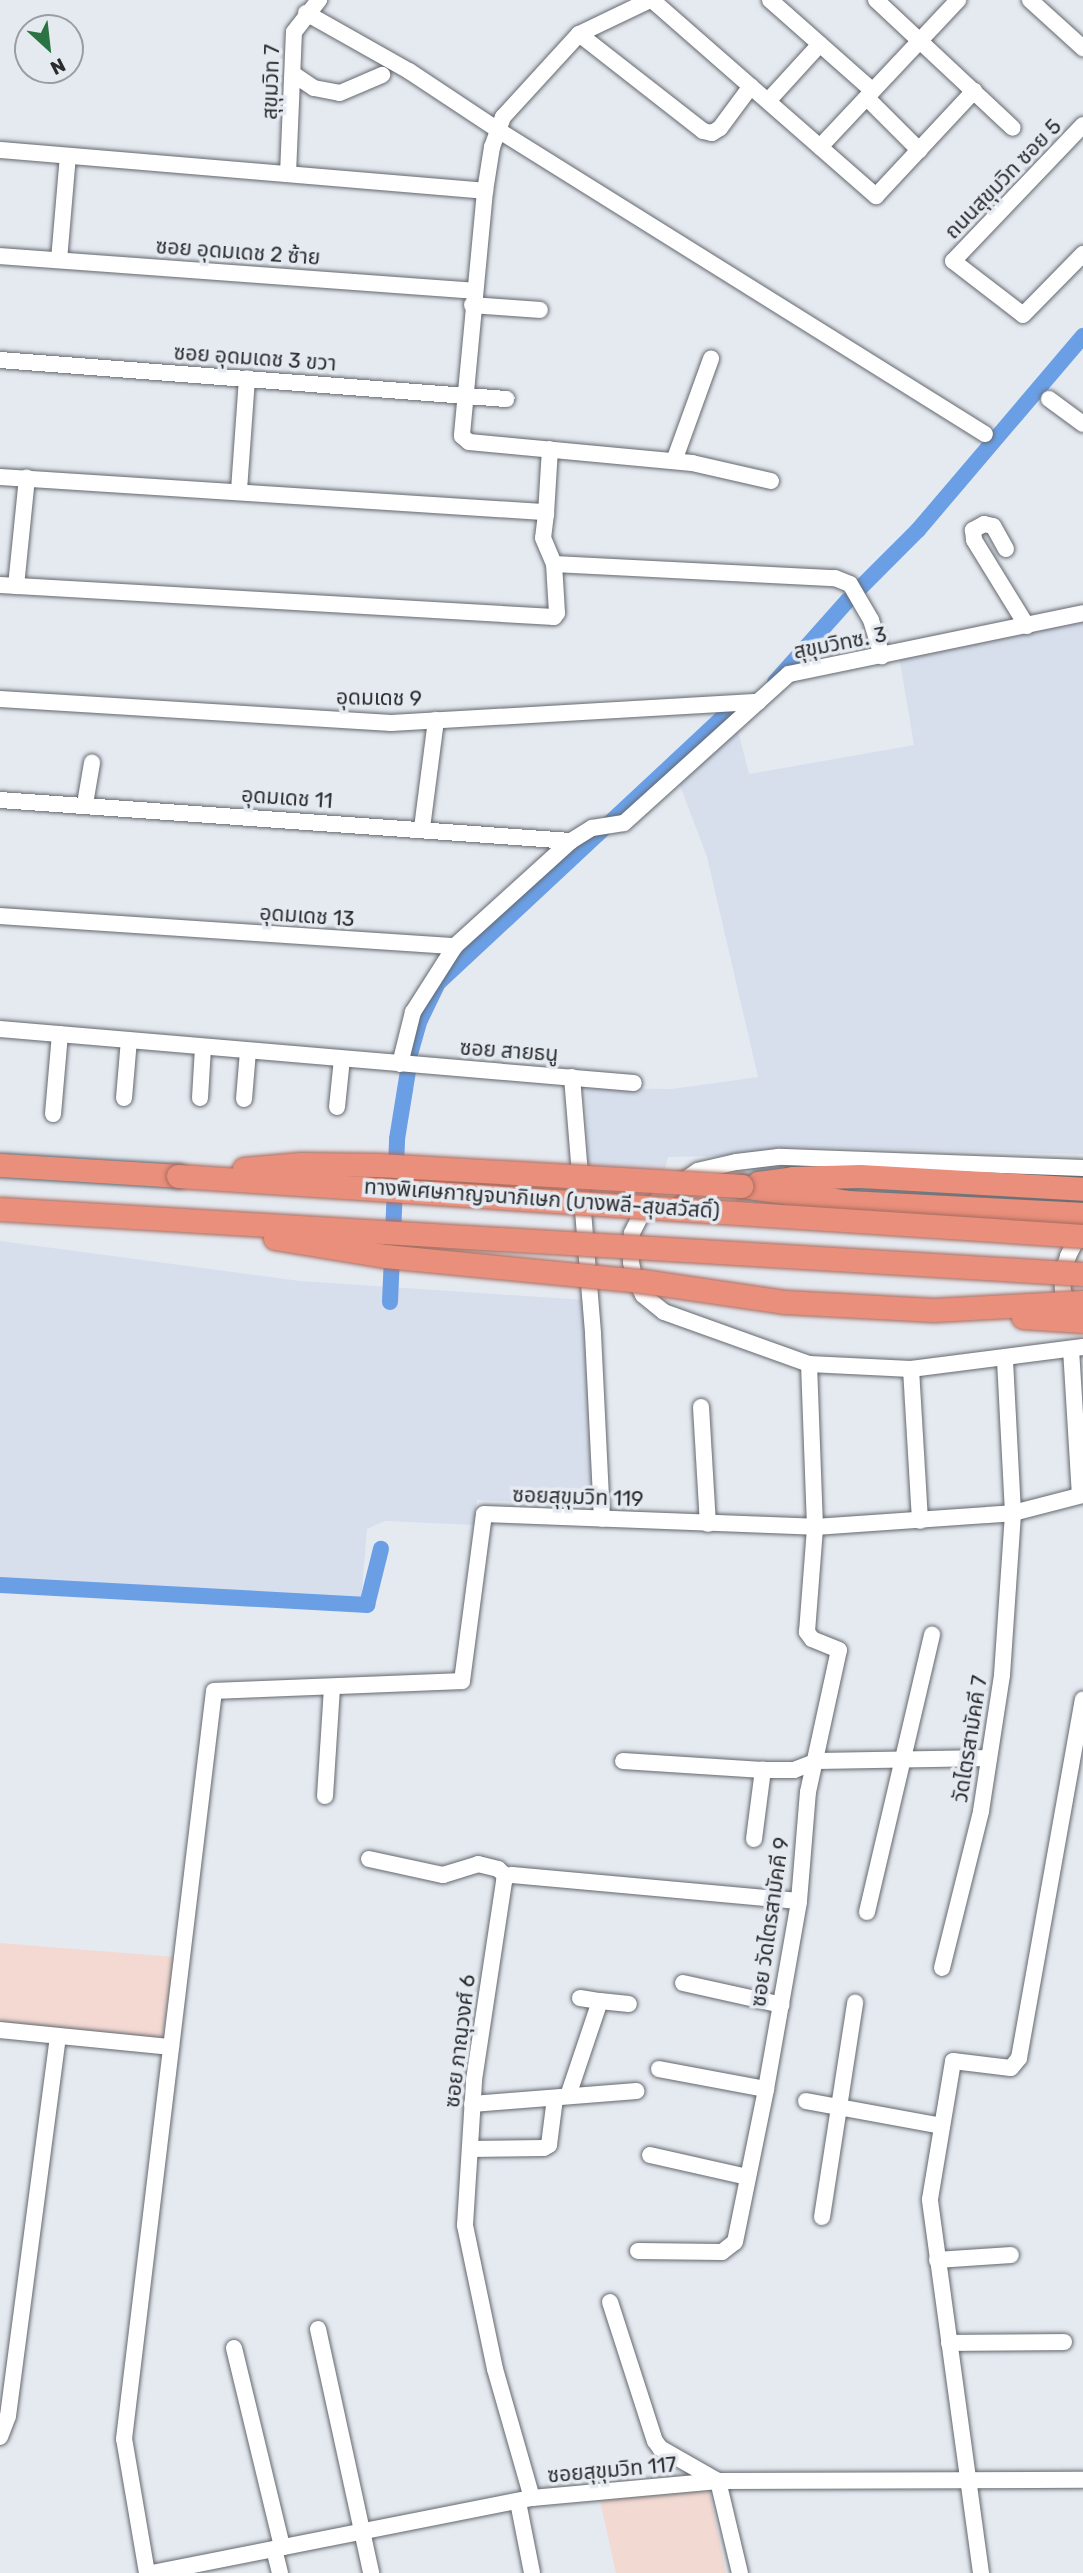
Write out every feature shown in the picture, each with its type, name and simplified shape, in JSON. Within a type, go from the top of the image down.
[{"type":"highway","points":[[178,1176],[338,1164],[741,1186],[850,1202],[1083,1214]]},
{"type":"highway","name":"ทางพิเศษกาญจนาภิเษก (บางพลี-สุขสวัสดิ์)","points":[[0,1165],[1083,1236]]},
{"type":"highway","points":[[741,1186],[825,1176],[1083,1189]]},
{"type":"highway","name":"ทางพิเศษกาญจนาภิเษก (บางพลี-สุขสวัสดิ์)","points":[[0,1209],[1083,1273]]},
{"type":"highway","points":[[178,1220],[384,1256],[642,1281],[785,1302],[1083,1321]]},
{"type":"highway","points":[[934,1310],[1083,1302]]},
{"type":"street","name":"สุขุมวิท 7","points":[[288,174],[294,32],[306,13],[319,0]]},
{"type":"street","points":[[771,481],[674,461],[464,440],[473,298],[485,191],[492,147],[503,117],[579,34],[651,0],[876,196],[974,91]]},
{"type":"street","points":[[770,0],[820,44],[870,94],[919,150]]},
{"type":"street","points":[[876,0],[1013,128]]},
{"type":"street","points":[[820,147],[958,0]]},
{"type":"street","points":[[1030,0],[1083,48]]},
{"type":"street","points":[[306,13],[409,71],[498,130],[985,434]]},
{"type":"street","points":[[579,34],[703,131],[712,133],[720,128],[751,86]]},
{"type":"street","points":[[768,101],[820,44]]},
{"type":"street","points":[[293,74],[314,88],[340,93],[382,75]]},
{"type":"street","name":"ถนนสุขุมวิท ซอย 5","points":[[1083,125],[953,261],[1023,315],[1083,254]]},
{"type":"street","points":[[0,150],[485,191]]},
{"type":"street","points":[[59,260],[68,156]]},
{"type":"street","name":"ซอย อุดมเดช 2 ซ้าย","points":[[0,256],[473,298],[540,310]]},
{"type":"street","points":[[674,461],[710,359]]},
{"type":"street","name":"ซอย อุดมเดช 3 ขวา","points":[[0,360],[506,399]]},
{"type":"street","points":[[239,490],[247,378]]},
{"type":"street","points":[[1049,399],[1083,424]]},
{"type":"street","points":[[27,478],[8,586],[554,617],[557,613],[554,564],[543,538],[550,449]]},
{"type":"street","points":[[0,477],[239,490],[546,514]]},
{"type":"street","points":[[1006,549],[992,526],[984,524],[974,530],[974,540],[1027,625]]},
{"type":"street","points":[[554,564],[835,578],[850,584],[858,594],[882,656]]},
{"type":"street","name":"สุขุมวิทซ. 3","points":[[571,841],[592,828],[617,825],[633,814],[752,702],[789,674],[1083,612]]},
{"type":"street","name":"อุดมเดช 9","points":[[0,699],[391,723],[752,702]]},
{"type":"street","points":[[422,828],[436,720]]},
{"type":"street","points":[[85,804],[92,763]]},
{"type":"street","name":"อุดมเดช 11","points":[[0,800],[422,828],[571,841]]},
{"type":"street","points":[[400,1064],[413,1012],[456,946],[571,841]]},
{"type":"street","name":"อุดมเดช 13","points":[[0,916],[456,946]]},
{"type":"street","name":"ซอย สายธนู","points":[[0,1029],[572,1077],[593,1334],[602,1519]]},
{"type":"street","points":[[53,1114],[60,1034]]},
{"type":"street","points":[[124,1098],[129,1040]]},
{"type":"street","points":[[200,1098],[203,1047]]},
{"type":"street","points":[[244,1099],[248,1051]]},
{"type":"street","points":[[337,1107],[342,1059]]},
{"type":"street","points":[[572,1077],[635,1083]]},
{"type":"street","points":[[1082,1495],[1077,1348],[911,1369],[809,1364],[664,1312],[643,1295],[634,1277],[631,1262],[632,1233],[640,1217],[661,1196],[698,1171],[778,1157],[1083,1168]]},
{"type":"street","points":[[1083,1229],[1068,1256],[1062,1275],[1063,1292],[1083,1321]]},
{"type":"street","name":"วัดไตรสามัคคี 7","points":[[942,1968],[981,1811],[1002,1675],[1013,1513],[1005,1358]]},
{"type":"street","points":[[809,1364],[815,1527]]},
{"type":"street","points":[[911,1369],[920,1521]]},
{"type":"street","points":[[701,1407],[708,1524]]},
{"type":"street","name":"ซอยสุขุมวิท 119","points":[[171,2047],[214,1691],[462,1681],[484,1514],[815,1527],[1013,1513],[1082,1495]]},
{"type":"street","name":"ซอย วัดไตรสามัคคี 9","points":[[638,2251],[713,2252],[728,2248],[735,2242],[782,2005],[799,1901],[808,1792],[817,1761],[839,1650],[812,1639],[807,1632],[815,1527]]},
{"type":"street","points":[[867,1912],[932,1635]]},
{"type":"street","points":[[325,1796],[332,1687]]},
{"type":"street","points":[[981,2573],[930,2199],[953,2061],[1011,2068],[1019,2058],[1083,1700]]},
{"type":"street","points":[[623,1761],[794,1770],[817,1761],[904,1757],[989,1758]]},
{"type":"street","points":[[754,1839],[763,1770]]},
{"type":"street","points":[[369,1859],[443,1875],[478,1864],[498,1869],[506,1876],[799,1901]]},
{"type":"street","name":"ซอย ภาณุวงศ์ 6","points":[[506,1876],[472,2104],[465,2225],[525,2500],[532,2573]]},
{"type":"street","points":[[683,1983],[782,2005]]},
{"type":"street","points":[[580,1998],[629,2004]]},
{"type":"street","points":[[470,2149],[544,2148],[549,2145],[562,2097],[600,2001]]},
{"type":"street","points":[[822,2217],[841,2108],[855,2003]]},
{"type":"street","points":[[0,2030],[171,2047],[124,2439],[149,2573]]},
{"type":"street","points":[[0,2437],[8,2416],[58,2036]]},
{"type":"street","points":[[659,2069],[766,2088]]},
{"type":"street","points":[[472,2104],[636,2091]]},
{"type":"street","points":[[806,2101],[942,2126]]},
{"type":"street","points":[[650,2155],[748,2176]]},
{"type":"street","points":[[937,2260],[1011,2255]]},
{"type":"street","points":[[610,2302],[655,2441],[660,2448],[718,2481],[740,2573]]},
{"type":"street","points":[[318,2329],[371,2573]]},
{"type":"street","points":[[950,2343],[1064,2342]]},
{"type":"street","points":[[234,2348],[278,2548],[280,2573]]},
{"type":"street","name":"ซอยสุขุมวิท 117","points":[[149,2573],[186,2570],[278,2548],[525,2500],[718,2481],[1083,2480]]},
{"type":"shaded area","points":[[1083,614],[1083,1154],[791,1147],[790,1154],[668,1157],[665,1170],[589,1166],[586,1088],[672,1089],[758,1077],[707,857],[679,783],[738,731],[749,774],[914,745],[899,656]]},
{"type":"shaded area","points":[[0,1241],[300,1281],[585,1300],[592,1496],[584,1505],[477,1500],[474,1525],[385,1521],[367,1529],[361,1602],[0,1591]]},
{"type":"shaded area","points":[[0,1943],[175,1957],[162,2040],[0,2026]]},
{"type":"shaded area","points":[[709,2490],[726,2573],[616,2573],[598,2492]]},
{"type":"waterway","points":[[858,590],[918,530],[1083,336]]},
{"type":"waterway","points":[[775,682],[848,600]]},
{"type":"waterway","points":[[410,1054],[420,1020],[438,983],[725,715],[752,704]]},
{"type":"waterway","points":[[390,1302],[397,1139],[408,1071]]},
{"type":"waterway","points":[[0,1585],[367,1605],[381,1549]]}]
